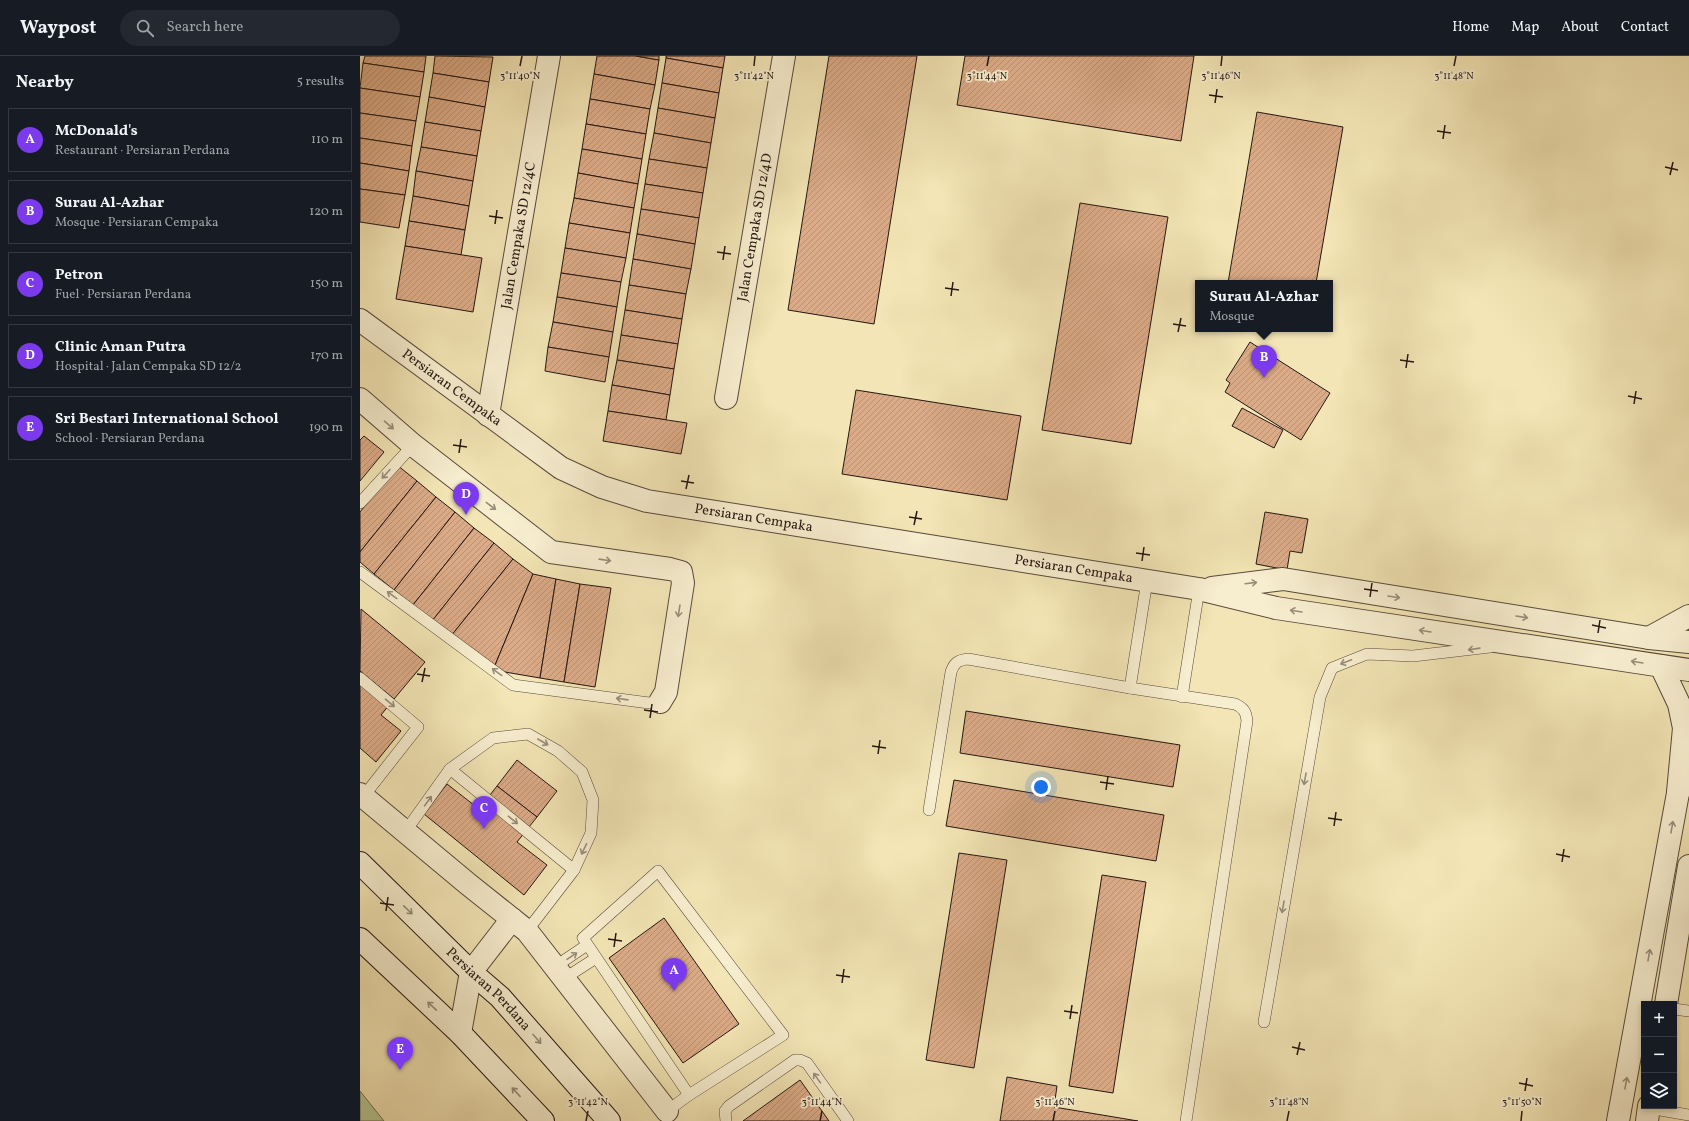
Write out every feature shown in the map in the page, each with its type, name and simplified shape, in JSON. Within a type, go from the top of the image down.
[{"type":"street","name":"Jalan Cempaka SD 12/4C","points":[[488,415],[549,56]]},
{"type":"street","name":"Jalan Cempaka SD 12/4D","points":[[726,398],[784,56]]},
{"type":"street","name":"Persiaran Cempaka","points":[[360,320],[561,468],[602,487],[647,501],[1199,589]]},
{"type":"street","points":[[360,399],[413,445],[551,552],[670,569],[681,572],[683,583],[666,692],[660,702]]},
{"type":"street","points":[[1199,589],[1284,579],[1649,638],[1689,642]]},
{"type":"street","points":[[1199,589],[1276,608],[1689,670]]},
{"type":"street","points":[[1649,638],[1689,616]]},
{"type":"street","points":[[1618,1121],[1684,784],[1684,728],[1679,704],[1661,666]]},
{"type":"street","points":[[361,796],[520,925],[561,972],[667,1111]]},
{"type":"street","name":"Persiaran Perdana","points":[[360,863],[471,972],[500,997],[609,1121]]},
{"type":"street","points":[[1667,1001],[1682,954],[1689,866]]},
{"type":"street","points":[[460,1033],[471,972],[520,925]]},
{"type":"street","points":[[360,939],[460,1033],[543,1121]]},
{"type":"lane","points":[[360,503],[413,445]]},
{"type":"lane","points":[[360,572],[513,685],[649,703],[660,702]]},
{"type":"lane","points":[[1130,688],[1147,581]]},
{"type":"lane","points":[[1182,697],[1199,589]]},
{"type":"lane","points":[[1264,1022],[1320,697],[1332,668],[1366,654],[1412,656],[1513,644]]},
{"type":"lane","points":[[929,810],[951,672],[953,665],[960,660],[968,659],[1182,697],[1235,704],[1242,707],[1247,714],[1248,721],[1186,1121]]},
{"type":"lane","points":[[360,678],[418,726],[361,796]]},
{"type":"lane","points":[[405,832],[450,769],[493,738],[528,734],[558,751],[582,772],[593,800],[591,833],[574,870],[520,925]]},
{"type":"lane","points":[[450,769],[574,870]]},
{"type":"lane","points":[[667,1111],[783,1034],[658,871],[583,938],[689,1095]]},
{"type":"lane","points":[[561,972],[587,945]]},
{"type":"lane","points":[[561,972],[596,958]]},
{"type":"lane","points":[[1677,1009],[1689,1011]]},
{"type":"lane","points":[[726,1121],[726,1111],[729,1106],[791,1062],[800,1060],[807,1063],[848,1121]]},
{"type":"lane","points":[[1648,1112],[1689,1115]]},
{"type":"green space","points":[[360,1091],[384,1121],[360,1121]]},
{"type":"building","points":[[365,56],[426,56],[424,72],[363,63]]},
{"type":"building","points":[[435,56],[493,57],[489,82],[433,73]]},
{"type":"building","points":[[597,56],[636,56],[659,60],[655,85],[594,74]]},
{"type":"building","points":[[636,56],[659,56],[659,60]]},
{"type":"building","points":[[666,56],[725,56],[723,68],[666,58]]},
{"type":"building","points":[[829,56],[917,56],[874,324],[788,310]]},
{"type":"building","points":[[965,56],[1194,56],[1181,141],[957,105]]},
{"type":"building","points":[[666,58],[723,68],[719,93],[662,83]]},
{"type":"building","points":[[363,63],[424,72],[420,97],[360,88]]},
{"type":"building","points":[[433,73],[489,82],[485,107],[429,97]]},
{"type":"building","points":[[594,74],[655,85],[650,109],[590,99]]},
{"type":"building","points":[[662,83],[719,93],[715,118],[658,108]]},
{"type":"building","points":[[360,88],[420,97],[416,121],[360,113]]},
{"type":"building","points":[[429,97],[485,107],[481,131],[425,122]]},
{"type":"building","points":[[590,99],[650,109],[646,134],[586,124]]},
{"type":"building","points":[[658,108],[715,118],[711,143],[654,133]]},
{"type":"building","points":[[1257,112],[1343,127],[1317,280],[1229,280]]},
{"type":"building","points":[[360,113],[416,121],[412,146],[360,138]]},
{"type":"building","points":[[425,122],[481,131],[477,156],[421,147]]},
{"type":"building","points":[[586,124],[646,134],[642,159],[582,149]]},
{"type":"building","points":[[654,133],[711,143],[707,168],[649,159]]},
{"type":"building","points":[[360,138],[412,146],[409,171],[360,163]]},
{"type":"building","points":[[421,147],[477,156],[473,181],[416,171]]},
{"type":"building","points":[[582,149],[642,159],[638,184],[578,173]]},
{"type":"building","points":[[649,159],[707,168],[703,193],[645,184]]},
{"type":"building","points":[[360,163],[409,171],[405,195],[360,189]]},
{"type":"building","points":[[416,171],[473,181],[469,206],[413,196]]},
{"type":"building","points":[[578,173],[638,184],[634,208],[574,198]]},
{"type":"building","points":[[645,184],[703,193],[699,218],[641,209]]},
{"type":"building","points":[[360,189],[405,195],[399,228],[360,222]]},
{"type":"building","points":[[413,196],[469,206],[465,230],[409,221]]},
{"type":"building","points":[[574,198],[634,208],[630,233],[569,223]]},
{"type":"building","points":[[1080,203],[1168,217],[1131,444],[1042,430]]},
{"type":"building","points":[[641,209],[699,218],[695,244],[637,234]]},
{"type":"building","points":[[409,221],[465,230],[461,255],[405,246]]},
{"type":"building","points":[[569,223],[630,233],[626,258],[565,248]]},
{"type":"building","points":[[637,234],[695,244],[691,269],[633,259]]},
{"type":"building","points":[[405,246],[482,258],[473,312],[396,299]]},
{"type":"building","points":[[565,248],[626,258],[621,282],[561,273]]},
{"type":"building","points":[[633,259],[691,269],[686,294],[629,285]]},
{"type":"building","points":[[561,273],[621,282],[617,307],[557,297]]},
{"type":"building","points":[[629,285],[686,294],[682,319],[625,310]]},
{"type":"building","points":[[557,297],[617,307],[613,332],[553,322]]},
{"type":"building","points":[[625,310],[682,319],[678,344],[621,335]]},
{"type":"building","points":[[553,322],[613,332],[609,357],[548,347]]},
{"type":"building","points":[[621,335],[678,344],[674,369],[617,360]]},
{"type":"building","points":[[1250,342],[1330,393],[1301,440],[1225,392],[1230,383],[1226,380]]},
{"type":"building","points":[[548,347],[609,357],[605,382],[545,371]]},
{"type":"building","points":[[617,360],[674,369],[670,395],[612,385]]},
{"type":"building","points":[[612,385],[670,395],[666,420],[608,411]]},
{"type":"building","points":[[856,390],[1021,416],[1007,500],[842,474]]},
{"type":"building","points":[[1242,408],[1283,430],[1274,448],[1232,426]]},
{"type":"building","points":[[608,411],[687,423],[681,454],[603,441]]},
{"type":"building","points":[[364,436],[384,452],[360,481],[360,440]]},
{"type":"building","points":[[397,465],[417,481],[360,552],[360,512]]},
{"type":"building","points":[[417,481],[436,497],[374,574],[360,562],[360,552]]},
{"type":"building","points":[[436,497],[455,512],[394,590],[374,574]]},
{"type":"building","points":[[455,512],[474,528],[413,605],[394,590]]},
{"type":"building","points":[[1265,512],[1308,519],[1302,553],[1290,551],[1287,570],[1256,564]]},
{"type":"building","points":[[474,528],[494,543],[432,621],[413,605]]},
{"type":"building","points":[[494,543],[513,559],[451,636],[432,621]]},
{"type":"building","points":[[513,559],[533,574],[493,670],[451,636]]},
{"type":"building","points":[[533,574],[556,579],[540,678],[493,670]]},
{"type":"building","points":[[556,579],[580,584],[564,682],[540,678]]},
{"type":"building","points":[[580,584],[611,588],[595,687],[564,682]]},
{"type":"building","points":[[361,609],[425,662],[394,699],[360,671]]},
{"type":"building","points":[[360,671],[394,699],[381,715],[401,731],[376,762],[360,748]]},
{"type":"building","points":[[966,711],[1180,745],[1173,787],[960,753]]},
{"type":"building","points":[[517,760],[557,791],[537,817],[497,786]]},
{"type":"building","points":[[954,780],[1164,815],[1156,861],[946,826]]},
{"type":"building","points":[[447,784],[479,809],[497,786],[537,817],[517,842],[547,865],[524,895],[424,814]]},
{"type":"building","points":[[959,853],[1007,860],[974,1068],[926,1060]]},
{"type":"building","points":[[1102,875],[1146,882],[1113,1093],[1069,1086]]},
{"type":"building","points":[[664,918],[739,1024],[683,1063],[609,958]]},
{"type":"building","points":[[1007,1077],[1057,1086],[1054,1107],[1138,1121],[1000,1121]]},
{"type":"building","points":[[800,1080],[829,1121],[743,1121]]},
{"type":"place","name":"Surau Al-Azhar","points":[[1264,378]]},
{"type":"place","name":"Clinic Aman Putra","points":[[466,515]]},
{"type":"place","name":"Petron","points":[[484,829]]},
{"type":"place","name":"McDonald's","points":[[674,991]]},
{"type":"place","name":"Sri Bestari International School","points":[[400,1070]]}]
